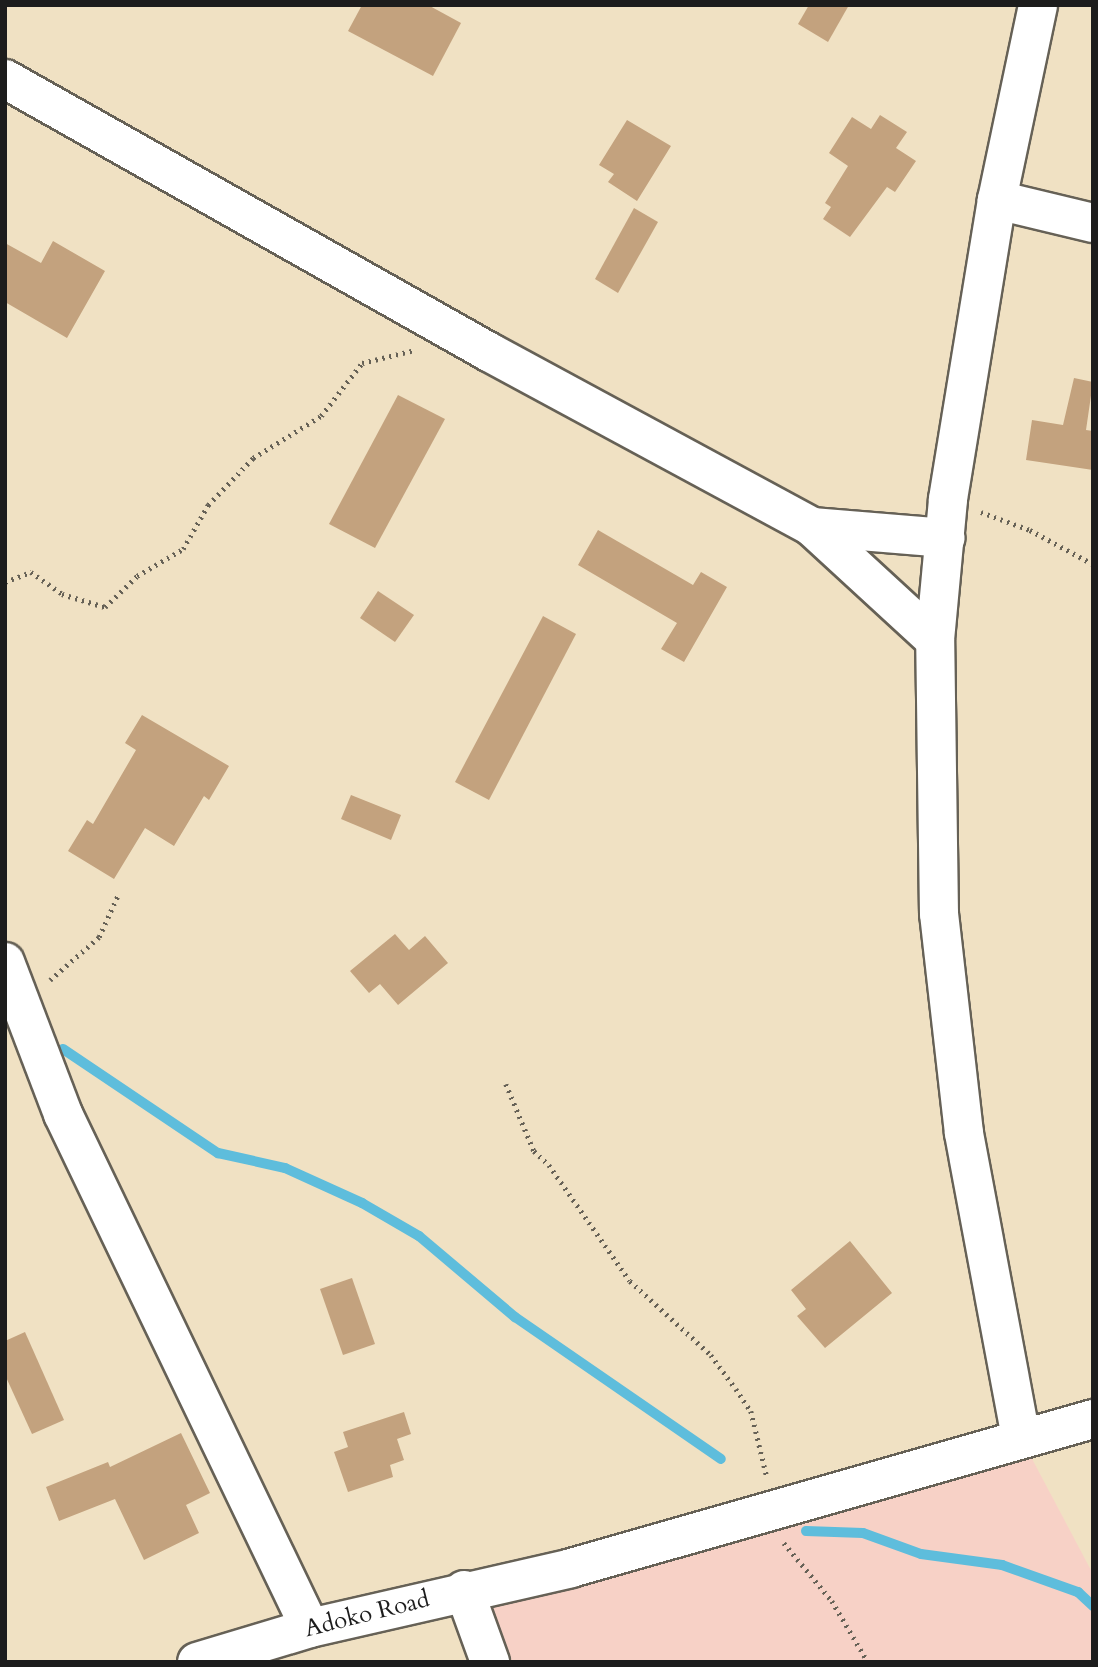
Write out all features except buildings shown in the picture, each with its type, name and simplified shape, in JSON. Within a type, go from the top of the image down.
[{"type":"street","points":[[1021,1437],[964,1133],[939,914],[935,640],[946,538],[947,499],[997,200],[1038,5]]},
{"type":"street","points":[[5,79],[489,352],[812,527],[935,640]]},
{"type":"street","points":[[997,200],[1093,223]]},
{"type":"street","points":[[812,527],[946,538]]},
{"type":"street","points":[[5,962],[63,1114],[310,1628]]},
{"type":"street","points":[[464,1590],[571,1568],[778,1506],[1093,1419]]},
{"type":"street","name":"Adoko Road","points":[[197,1662],[310,1628],[464,1590],[490,1662]]},
{"type":"path","points":[[5,582],[31,572],[62,594],[105,607],[137,576],[183,549],[208,505],[254,458],[321,416],[362,363],[426,350]]},
{"type":"path","points":[[947,499],[1030,530],[1093,564]]},
{"type":"path","points":[[21,1002],[99,937],[118,895]]},
{"type":"path","points":[[506,1084],[534,1151],[549,1165],[630,1282],[711,1355],[751,1412],[758,1452],[778,1506],[785,1548],[832,1601],[868,1662]]},
{"type":"shaded area","points":[[1021,1438],[1093,1574],[1093,1662],[482,1662],[462,1604]]},
{"type":"waterway","points":[[63,1049],[218,1153],[285,1168],[362,1203],[419,1236],[515,1317],[721,1459]]},
{"type":"waterway","points":[[806,1531],[863,1533],[921,1554],[1002,1565],[1078,1592],[1093,1606]]}]
